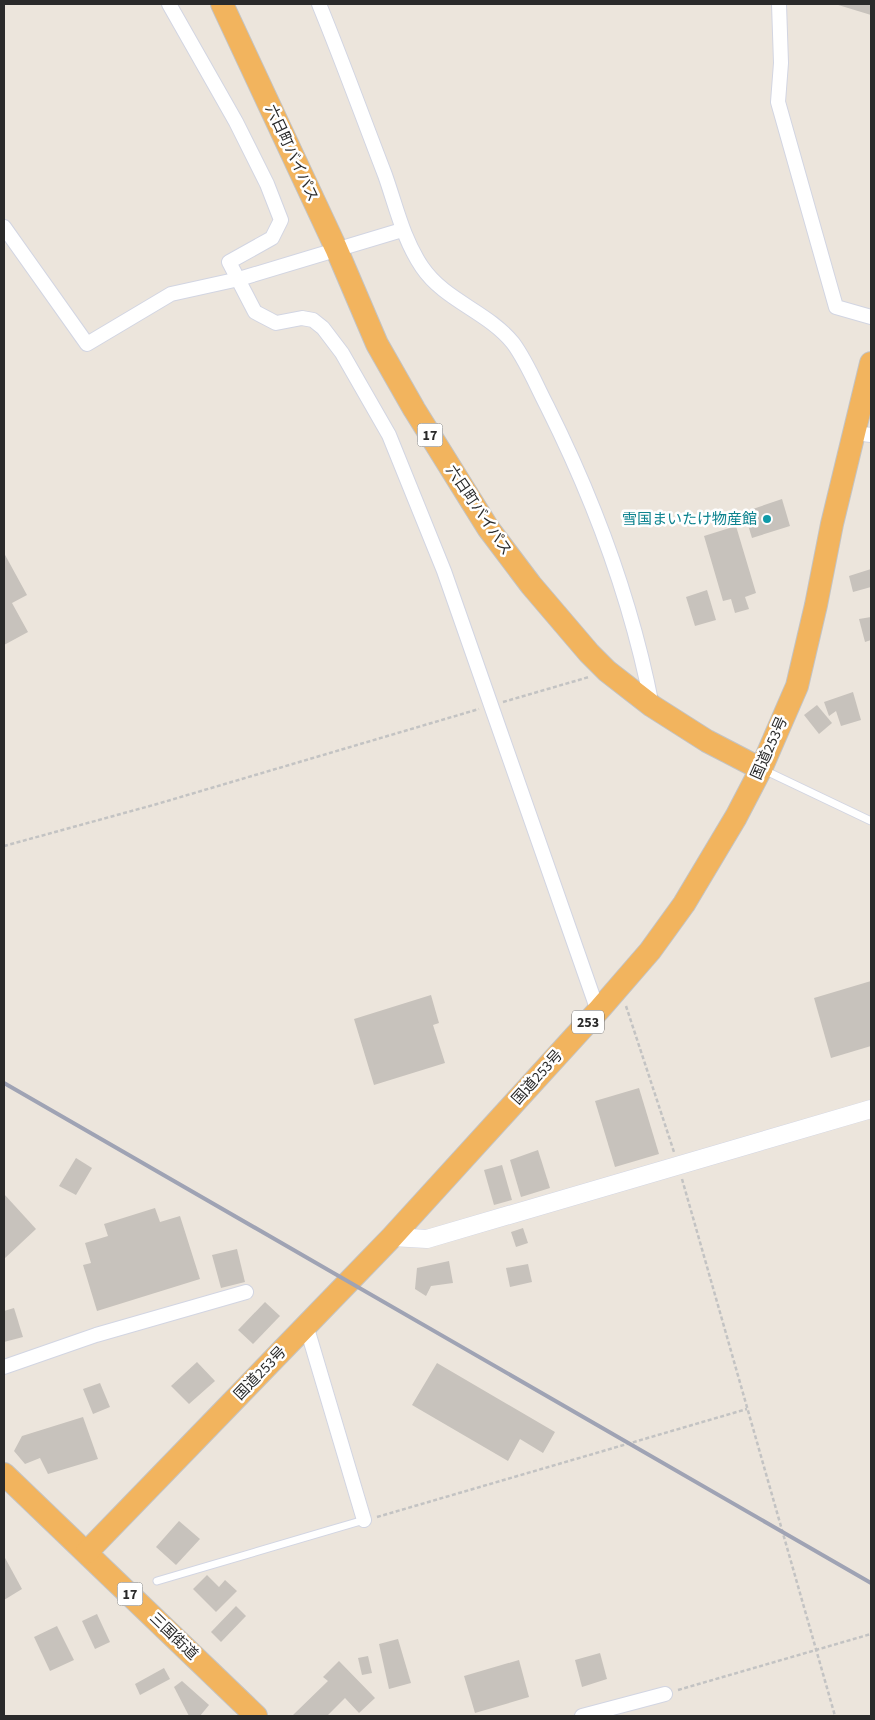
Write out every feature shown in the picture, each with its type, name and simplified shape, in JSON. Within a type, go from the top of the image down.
[{"type":"highway","name":"六日町バイパス","points":[[222,4],[336,248],[377,344],[414,409],[488,528],[531,585],[589,653],[607,671],[652,706],[707,741],[761,769]]},
{"type":"highway","name":"国道253号","points":[[87,1552],[392,1237],[650,952],[684,904],[736,817],[761,769],[797,686],[816,606],[832,524],[863,434],[871,363]]},
{"type":"highway","name":"三国街道","points":[[4,1474],[256,1716]]},
{"type":"street","points":[[169,4],[236,122],[267,184],[281,220],[272,238],[229,262],[255,312],[276,322],[302,318],[313,320],[323,328],[342,353],[389,435],[404,470],[492,705],[598,1011]]},
{"type":"street","points":[[319,4],[386,179],[402,230],[422,267],[436,283],[456,300],[504,333],[521,355],[558,428],[591,505],[633,621],[652,706]]},
{"type":"street","points":[[779,4],[781,63],[778,102],[836,307],[871,317]]},
{"type":"street","points":[[4,228],[87,344],[171,294],[239,279],[336,248],[402,230]]},
{"type":"street","points":[[392,1237],[427,1239],[871,1109]]},
{"type":"street","points":[[4,1366],[96,1335],[246,1292]]},
{"type":"street","points":[[306,1325],[364,1520]]},
{"type":"street","points":[[582,1716],[665,1694]]},
{"type":"lane","points":[[761,769],[871,821]]},
{"type":"lane","points":[[157,1581],[364,1520]]},
{"type":"path","points":[[4,846],[166,801],[607,671]]},
{"type":"path","points":[[626,1006],[679,1166],[835,1716]]},
{"type":"path","points":[[364,1520],[747,1409]]},
{"type":"path","points":[[665,1694],[871,1634]]},
{"type":"building","points":[[835,4],[871,4],[871,15]]},
{"type":"building","name":"雪国まいたけ物産館","points":[[782,499],[790,526],[752,538],[744,512]]},
{"type":"building","points":[[736,526],[756,593],[745,597],[749,609],[735,613],[731,599],[723,601],[704,536]]},
{"type":"building","points":[[4,553],[27,595],[12,603],[28,632],[4,645]]},
{"type":"building","points":[[871,569],[871,587],[853,592],[849,576]]},
{"type":"building","points":[[707,590],[716,620],[695,626],[686,597]]},
{"type":"building","points":[[871,617],[871,640],[865,642],[859,619]]},
{"type":"building","points":[[853,692],[861,720],[841,726],[836,711],[829,716],[824,702]]},
{"type":"building","points":[[817,705],[832,723],[819,734],[804,715]]},
{"type":"building","points":[[871,981],[871,1046],[831,1058],[814,998]]},
{"type":"building","points":[[431,995],[439,1023],[433,1025],[445,1063],[374,1085],[354,1019]]},
{"type":"building","points":[[639,1088],[659,1154],[615,1167],[595,1101]]},
{"type":"building","points":[[538,1150],[550,1188],[521,1197],[510,1160]]},
{"type":"building","points":[[76,1158],[92,1168],[76,1195],[59,1186]]},
{"type":"building","points":[[502,1165],[512,1200],[494,1205],[484,1170]]},
{"type":"building","points":[[4,1194],[36,1229],[4,1259]]},
{"type":"building","points":[[155,1208],[160,1222],[180,1216],[200,1279],[97,1311],[83,1265],[91,1263],[85,1243],[108,1236],[104,1224]]},
{"type":"building","points":[[523,1228],[528,1243],[516,1247],[511,1232]]},
{"type":"building","points":[[237,1249],[245,1282],[221,1288],[212,1255]]},
{"type":"building","points":[[449,1261],[453,1283],[431,1286],[426,1296],[415,1289],[417,1268]]},
{"type":"building","points":[[528,1264],[532,1282],[510,1287],[506,1268]]},
{"type":"building","points":[[265,1302],[280,1316],[253,1344],[238,1330]]},
{"type":"building","points":[[14,1308],[23,1337],[4,1342],[4,1311]]},
{"type":"building","points":[[197,1362],[215,1381],[189,1404],[171,1386]]},
{"type":"building","points":[[437,1363],[555,1432],[543,1453],[520,1439],[508,1461],[412,1405]]},
{"type":"building","points":[[100,1383],[110,1407],[93,1414],[83,1389]]},
{"type":"building","points":[[83,1417],[98,1459],[48,1474],[40,1458],[25,1464],[14,1451],[22,1436]]},
{"type":"building","points":[[179,1521],[200,1539],[176,1565],[156,1547]]},
{"type":"building","points":[[4,1556],[22,1589],[4,1600]]},
{"type":"building","points":[[207,1575],[219,1587],[225,1580],[237,1591],[216,1612],[193,1589]]},
{"type":"building","points":[[236,1606],[246,1616],[221,1642],[211,1632]]},
{"type":"building","points":[[97,1614],[110,1642],[95,1649],[82,1621]]},
{"type":"building","points":[[57,1626],[74,1660],[50,1671],[34,1637]]},
{"type":"building","points":[[398,1639],[411,1683],[389,1689],[379,1644]]},
{"type":"building","points":[[600,1653],[607,1679],[582,1687],[575,1660]]},
{"type":"building","points":[[368,1656],[372,1673],[362,1675],[358,1658]]},
{"type":"building","points":[[519,1660],[529,1697],[475,1713],[464,1676]]},
{"type":"building","points":[[339,1661],[375,1698],[359,1713],[345,1698],[327,1716],[294,1716],[328,1681],[323,1677]]},
{"type":"building","points":[[164,1668],[170,1679],[140,1695],[135,1684]]},
{"type":"building","points":[[182,1681],[209,1705],[200,1716],[189,1716],[174,1687]]},
{"type":"railway","points":[[4,1083],[871,1583]]},
{"type":"place","name":"雪国まいたけ物産館","points":[[767,519]]}]
